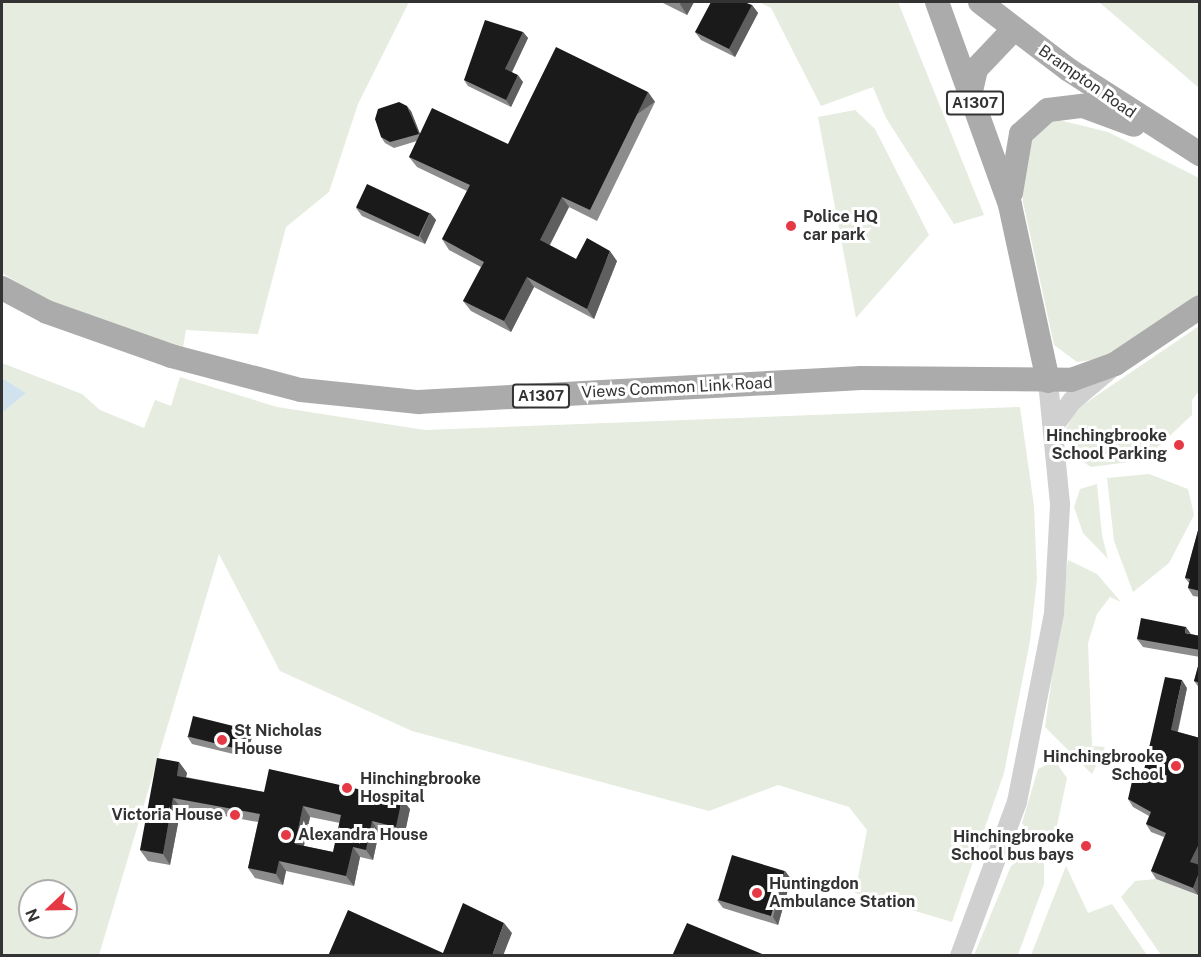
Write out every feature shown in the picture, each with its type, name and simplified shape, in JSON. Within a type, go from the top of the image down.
[{"type":"main road","name":"A1307","points":[[938,2],[1010,205],[1048,381],[1071,380],[1115,364],[1200,307]]},
{"type":"main road","name":"Brampton Road","points":[[980,2],[1013,30],[1170,138],[1200,154]]},
{"type":"main road","points":[[971,91],[976,69],[1013,30]]},
{"type":"main road","points":[[1010,205],[1021,134],[1048,110],[1083,106],[1170,138]]},
{"type":"main road","name":"Views Common Link Road","points":[[2,288],[47,312],[171,356],[301,390],[418,402],[861,378],[1048,381]]},
{"type":"street","points":[[1053,427],[1072,401],[1115,364]]},
{"type":"street","points":[[960,956],[1007,836],[1038,710],[1058,557],[1053,427],[1048,381]]},
{"type":"shaded area","points":[[2,2],[409,2],[358,104],[329,192],[286,227],[258,334],[186,330],[182,353],[49,302],[2,273]]},
{"type":"shaded area","points":[[759,2],[898,2],[984,215],[954,224],[886,118],[873,87],[821,106],[771,8]]},
{"type":"shaded area","points":[[1099,2],[1199,2],[1199,88]]},
{"type":"shaded area","points":[[855,110],[875,129],[929,235],[856,318],[818,117]]},
{"type":"shaded area","points":[[1055,119],[1108,132],[1199,178],[1199,302],[1149,338],[1098,359],[1077,362],[1054,345],[1023,202],[1020,178],[1032,138]]},
{"type":"shaded area","points":[[1199,326],[1199,391],[1192,400],[1192,415],[1144,460],[1091,467],[1073,455],[1066,428],[1077,409]]},
{"type":"shaded area","points":[[2,363],[82,394],[100,410],[144,428],[155,400],[171,406],[180,377],[277,407],[425,430],[1020,407],[1034,506],[1037,579],[1030,641],[1004,773],[952,922],[855,893],[867,830],[849,807],[778,785],[709,811],[412,731],[280,671],[219,554],[99,955],[2,955],[2,413],[26,393],[2,378]]},
{"type":"shaded area","points":[[1149,474],[1188,489],[1194,515],[1169,563],[1133,592],[1114,541],[1107,478]]},
{"type":"shaded area","points":[[1097,484],[1102,535],[1108,559],[1083,533],[1074,507],[1080,489]]},
{"type":"shaded area","points":[[1068,560],[1097,574],[1121,602],[1110,597],[1097,614],[1088,643],[1092,746],[1105,747],[1092,774],[1045,727]]},
{"type":"shaded area","points":[[1055,761],[1067,778],[1055,835],[1047,844],[1035,843],[1022,823],[1038,769]]},
{"type":"shaded area","points":[[1027,855],[1044,863],[1044,884],[1018,955],[974,955],[1011,866]]},
{"type":"shaded area","points":[[1066,866],[1088,913],[1112,904],[1147,955],[1031,955]]},
{"type":"shaded area","points":[[1156,879],[1199,896],[1199,955],[1161,955],[1121,897],[1135,881]]},
{"type":"water","points":[[2,378],[26,393],[2,413]]},
{"type":"building","points":[[711,2],[744,2],[752,5],[729,49],[695,32]]},
{"type":"building","points":[[485,20],[523,32],[505,69],[518,75],[506,100],[464,80]]},
{"type":"building","points":[[556,47],[648,92],[590,210],[562,197],[540,240],[576,259],[587,238],[610,251],[587,309],[527,277],[504,321],[463,301],[484,262],[442,239],[470,185],[409,157],[432,108],[508,144]]},
{"type":"building","points":[[399,102],[407,106],[419,134],[390,142],[381,137],[375,119],[378,109]]},
{"type":"building","points":[[367,184],[430,213],[419,237],[356,208]]},
{"type":"building","points":[[1200,523],[1200,591],[1188,588],[1190,579],[1185,578]]},
{"type":"building","points":[[1141,618],[1186,627],[1185,633],[1200,636],[1200,650],[1137,639]]},
{"type":"building","points":[[1200,659],[1200,683],[1194,681]]},
{"type":"building","points":[[1165,677],[1182,680],[1171,730],[1200,738],[1200,842],[1190,862],[1200,865],[1200,870],[1193,888],[1151,871],[1166,833],[1146,824],[1151,812],[1128,799],[1133,777],[1142,779]]},
{"type":"building","name":"St Nicholas House","points":[[193,716],[246,729],[241,750],[188,736]]},
{"type":"building","points":[[157,758],[179,762],[177,776],[264,792],[269,769],[402,799],[396,827],[372,821],[366,850],[353,847],[346,876],[279,861],[276,874],[248,868],[260,814],[173,798],[163,854],[140,850]],"holes":[[[303,806],[341,815],[333,852],[295,844]]]},
{"type":"building","name":"Huntingdon Ambulance Station","points":[[732,855],[785,871],[771,916],[718,900]]},
{"type":"building","points":[[463,903],[504,923],[492,956],[328,956],[348,910],[443,953]]},
{"type":"building","points":[[687,923],[767,956],[672,956]]},
{"type":"place","name":"Police HQ car park","points":[[791,226]]},
{"type":"place","name":"Hinchingbrooke School Parking","points":[[1179,445]]},
{"type":"place","name":"St Nicholas House","points":[[222,740]]},
{"type":"place","name":"Hinchingbrooke School","points":[[1176,766]]},
{"type":"place","name":"Hinchingbrooke Hospital","points":[[347,788]]},
{"type":"place","name":"Victoria House","points":[[235,815]]},
{"type":"place","name":"Alexandra House","points":[[286,835]]},
{"type":"place","name":"Hinchingbrooke School bus bays","points":[[1086,846]]},
{"type":"place","name":"Huntingdon Ambulance Station","points":[[757,893]]}]
